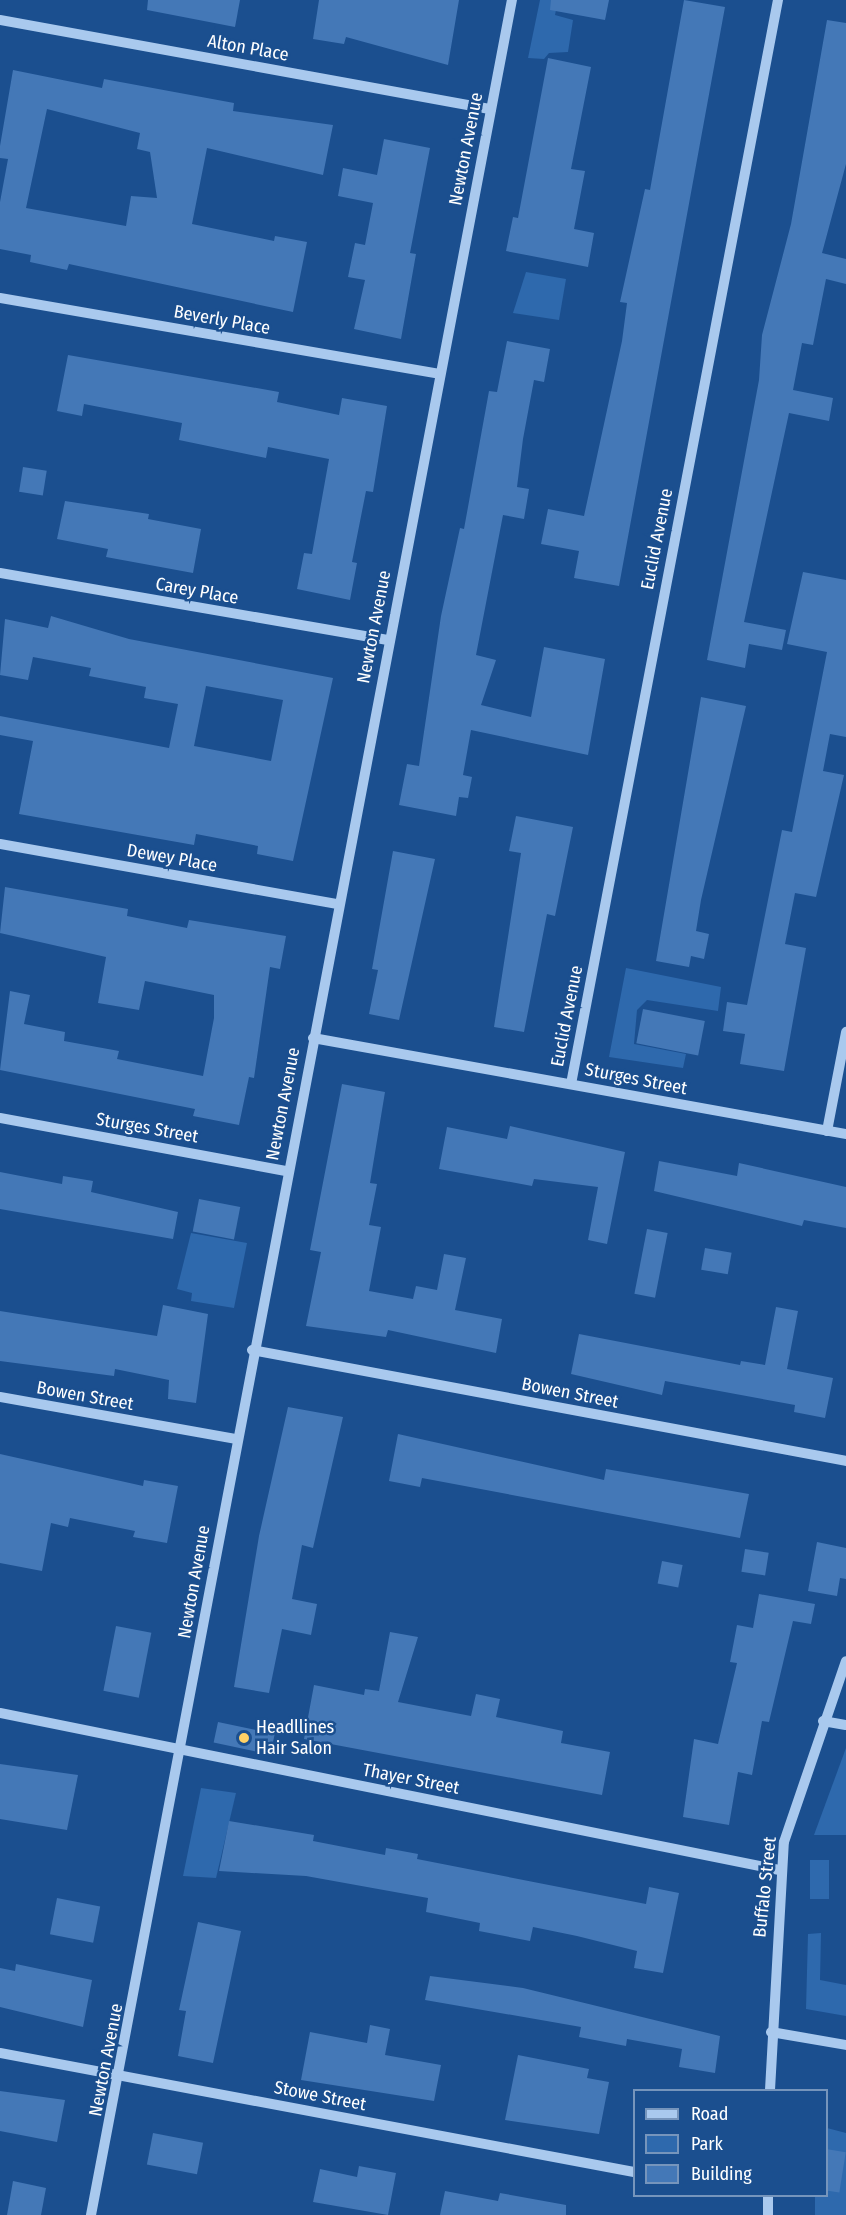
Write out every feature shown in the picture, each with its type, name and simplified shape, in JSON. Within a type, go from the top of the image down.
[{"type":"street","name":"Newton Avenue","points":[[91,2215],[182,1750],[235,1439],[512,0]]},
{"type":"street","name":"Euclid Avenue","points":[[571,1084],[778,0]]},
{"type":"street","name":"Alton Place","points":[[0,20],[491,109]]},
{"type":"street","name":"Beverly Place","points":[[0,297],[439,374]]},
{"type":"street","name":"Carey Place","points":[[0,573],[389,640]]},
{"type":"street","name":"Dewey Place","points":[[0,844],[338,904]]},
{"type":"street","points":[[827,1131],[846,1032]]},
{"type":"street","name":"Sturges Street","points":[[313,1038],[846,1134]]},
{"type":"street","name":"Sturges Street","points":[[0,1118],[287,1171]]},
{"type":"street","name":"Bowen Street","points":[[252,1350],[846,1461]]},
{"type":"street","name":"Bowen Street","points":[[0,1397],[235,1439]]},
{"type":"street","name":"Buffalo Street","points":[[770,2089],[780,1870],[823,1721],[846,1661]]},
{"type":"street","name":"Thayer Street","points":[[0,1713],[780,1870]]},
{"type":"street","points":[[823,1721],[846,1725]]},
{"type":"street","points":[[771,2032],[846,2045]]},
{"type":"street","name":"Stowe Street","points":[[0,2053],[633,2172]]},
{"type":"street","points":[[765,2197],[768,2215]]},
{"type":"green space","points":[[540,0],[558,0],[555,15],[573,20],[568,52],[549,53],[544,59],[528,58]]},
{"type":"green space","points":[[526,272],[566,279],[559,320],[513,313]]},
{"type":"green space","points":[[626,968],[721,987],[718,1011],[647,1000],[637,1010],[634,1044],[686,1054],[683,1068],[609,1057]]},
{"type":"green space","points":[[191,1233],[247,1243],[234,1308],[191,1301],[192,1293],[177,1289]]},
{"type":"green space","points":[[846,1748],[846,1835],[814,1835]]},
{"type":"green space","points":[[201,1788],[236,1793],[216,1878],[183,1876]]},
{"type":"green space","points":[[810,1860],[829,1860],[829,1899],[810,1899]]},
{"type":"green space","points":[[821,1933],[820,1980],[846,1985],[846,2016],[806,2009],[808,1934]]},
{"type":"green space","points":[[828,2128],[846,2133],[846,2215],[815,2215],[815,2197],[828,2197]]},
{"type":"building","points":[[148,0],[240,0],[235,27],[147,10]]},
{"type":"building","points":[[319,0],[459,0],[448,65],[346,37],[344,44],[313,39]]},
{"type":"building","points":[[551,0],[609,0],[605,20],[550,10]]},
{"type":"building","points":[[684,0],[725,7],[619,586],[574,578],[579,551],[541,544],[548,509],[584,516],[622,341],[627,303],[620,302],[645,189],[650,190]]},
{"type":"building","points":[[827,20],[846,23],[846,164],[822,253],[846,259],[846,284],[826,279],[813,345],[802,343],[793,390],[833,398],[829,421],[789,413],[744,622],[786,630],[782,650],[749,644],[745,668],[707,660],[759,380],[762,335],[791,224]]},
{"type":"building","points":[[548,58],[591,67],[571,169],[585,171],[574,229],[594,233],[588,267],[506,251],[513,217],[518,218]]},
{"type":"building","points":[[13,70],[102,88],[104,79],[234,103],[233,111],[333,125],[323,175],[207,148],[192,224],[274,241],[275,236],[307,242],[293,312],[69,264],[67,270],[30,262],[31,255],[0,249],[0,202],[8,159],[0,158]],"holes":[[[47,109],[140,133],[137,149],[150,152],[157,198],[131,196],[126,226],[26,208]]]},
{"type":"building","points":[[384,139],[430,148],[410,253],[416,254],[401,339],[354,329],[365,280],[348,277],[355,243],[365,245],[373,203],[338,196],[343,168],[377,175]]},
{"type":"building","points":[[507,341],[550,349],[544,382],[534,380],[523,439],[517,487],[529,489],[524,519],[503,515],[476,655],[496,660],[481,705],[531,717],[544,647],[605,659],[588,755],[471,730],[463,775],[472,777],[468,798],[459,797],[456,816],[399,805],[407,764],[419,766],[441,616],[460,528],[464,529],[489,391],[497,392]]},
{"type":"building","points":[[68,355],[279,392],[277,402],[339,415],[342,398],[387,406],[373,492],[366,491],[352,562],[357,563],[350,600],[297,589],[304,553],[312,554],[329,459],[268,447],[266,458],[179,440],[182,423],[84,404],[82,416],[57,411]]},
{"type":"building","points":[[23,467],[47,471],[43,495],[19,492]]},
{"type":"building","points":[[65,501],[149,514],[148,519],[201,529],[193,573],[106,557],[108,549],[57,539]]},
{"type":"building","points":[[803,572],[846,580],[846,737],[830,734],[823,771],[844,775],[816,897],[795,893],[785,944],[806,948],[784,1071],[740,1064],[745,1034],[723,1031],[727,1002],[747,1005],[782,830],[792,832],[827,652],[787,644]]},
{"type":"building","points":[[51,616],[129,639],[333,678],[293,861],[257,854],[258,846],[196,834],[194,845],[19,814],[33,741],[0,735],[0,716],[169,748],[178,704],[144,698],[146,687],[89,676],[91,668],[33,657],[28,680],[0,675],[5,619],[48,628]],"holes":[[[206,686],[283,700],[271,761],[194,746]]]},
{"type":"building","points":[[701,697],[746,706],[701,900],[696,931],[709,934],[704,959],[691,956],[689,967],[656,961]]},
{"type":"building","points":[[516,816],[573,827],[555,916],[547,914],[524,1032],[494,1027],[521,853],[509,851]]},
{"type":"building","points":[[393,851],[435,859],[399,1020],[369,1014],[378,970],[372,969]]},
{"type":"building","points":[[5,887],[128,909],[127,916],[187,928],[189,920],[286,936],[280,969],[270,967],[254,1078],[249,1077],[239,1125],[193,1116],[195,1109],[0,1070],[10,991],[30,995],[24,1024],[65,1032],[64,1041],[119,1051],[117,1059],[203,1076],[214,1018],[214,995],[145,981],[139,1010],[98,1003],[106,957],[0,933]]},
{"type":"building","points":[[643,1009],[705,1021],[698,1055],[636,1043]]},
{"type":"building","points":[[342,1084],[385,1092],[370,1183],[377,1184],[369,1225],[381,1227],[369,1291],[413,1299],[416,1286],[437,1290],[444,1254],[466,1258],[455,1310],[502,1319],[496,1353],[388,1330],[386,1337],[306,1326],[321,1252],[310,1250]]},
{"type":"building","points":[[510,1126],[625,1152],[607,1244],[588,1240],[598,1187],[534,1179],[532,1186],[439,1169],[447,1127],[507,1139]]},
{"type":"building","points":[[659,1161],[737,1176],[739,1163],[846,1187],[846,1228],[804,1220],[802,1226],[654,1191]]},
{"type":"building","points":[[0,1172],[62,1184],[63,1176],[93,1181],[91,1192],[178,1212],[173,1239],[0,1209]]},
{"type":"building","points":[[199,1199],[240,1207],[234,1239],[193,1231]]},
{"type":"building","points":[[647,1229],[668,1233],[655,1298],[634,1294]]},
{"type":"building","points":[[705,1248],[732,1253],[728,1274],[701,1270]]},
{"type":"building","points":[[163,1305],[208,1314],[196,1403],[168,1399],[169,1380],[115,1369],[114,1376],[0,1361],[0,1311],[157,1336]]},
{"type":"building","points":[[776,1307],[798,1311],[787,1369],[833,1378],[825,1418],[794,1412],[795,1405],[665,1381],[662,1395],[571,1374],[579,1334],[740,1365],[741,1361],[765,1365]]},
{"type":"building","points":[[288,1407],[343,1417],[313,1548],[302,1545],[292,1599],[317,1604],[311,1635],[282,1629],[269,1693],[234,1687],[259,1536]]},
{"type":"building","points":[[398,1434],[604,1480],[606,1469],[749,1494],[740,1538],[422,1478],[420,1487],[389,1481]]},
{"type":"building","points":[[0,1454],[143,1486],[144,1480],[178,1486],[167,1543],[133,1537],[135,1531],[70,1518],[68,1527],[51,1523],[42,1571],[0,1563]]},
{"type":"building","points":[[817,1542],[846,1548],[846,1579],[840,1578],[837,1596],[808,1591]]},
{"type":"building","points":[[745,1549],[769,1553],[765,1575],[741,1572]]},
{"type":"building","points":[[662,1561],[683,1565],[678,1588],[658,1584]]},
{"type":"building","points":[[759,1594],[815,1604],[811,1624],[793,1621],[769,1722],[762,1721],[752,1775],[738,1772],[729,1825],[683,1817],[694,1739],[718,1744],[737,1663],[730,1662],[737,1625],[753,1628]]},
{"type":"building","points":[[116,1626],[151,1633],[139,1698],[103,1691]]},
{"type":"building","points":[[390,1632],[418,1637],[398,1702],[471,1716],[476,1694],[500,1699],[496,1717],[563,1731],[561,1743],[610,1752],[602,1795],[304,1739],[314,1685],[364,1695],[365,1689],[379,1691]]},
{"type":"building","points":[[218,1722],[275,1734],[270,1755],[214,1743]]},
{"type":"building","points":[[0,1764],[78,1775],[67,1830],[0,1819]]},
{"type":"building","points":[[229,1821],[314,1835],[313,1841],[385,1855],[386,1848],[418,1854],[417,1859],[646,1904],[649,1887],[679,1893],[663,1973],[634,1968],[637,1951],[577,1936],[533,1927],[530,1941],[479,1931],[480,1923],[426,1912],[428,1898],[306,1876],[219,1871]]},
{"type":"building","points":[[57,1898],[100,1906],[93,1943],[50,1934]]},
{"type":"building","points":[[198,1922],[241,1931],[213,2063],[178,2056],[186,2011],[179,2010]]},
{"type":"building","points":[[16,1964],[92,1980],[83,2027],[0,2007],[0,1968],[15,1971]]},
{"type":"building","points":[[430,1976],[523,1988],[720,2036],[715,2073],[679,2067],[682,2049],[627,2039],[626,2046],[579,2037],[581,2027],[425,2000]]},
{"type":"building","points":[[370,2025],[390,2029],[385,2055],[441,2065],[434,2101],[301,2080],[310,2032],[367,2043]]},
{"type":"building","points":[[518,2055],[589,2069],[587,2078],[609,2082],[599,2134],[505,2120]]},
{"type":"building","points":[[0,2091],[65,2100],[57,2142],[0,2131]]},
{"type":"building","points":[[153,2133],[203,2143],[197,2174],[147,2164]]},
{"type":"building","points":[[828,2149],[846,2152],[839,2193],[828,2191]]},
{"type":"building","points":[[359,2166],[396,2173],[388,2215],[313,2202],[320,2169],[357,2177]]},
{"type":"building","points":[[13,2181],[46,2188],[41,2215],[7,2215]]},
{"type":"building","points":[[445,2191],[498,2201],[500,2193],[566,2205],[566,2215],[440,2215]]},
{"type":"place","name":"Headllines Hair Salon","points":[[244,1738]]}]
